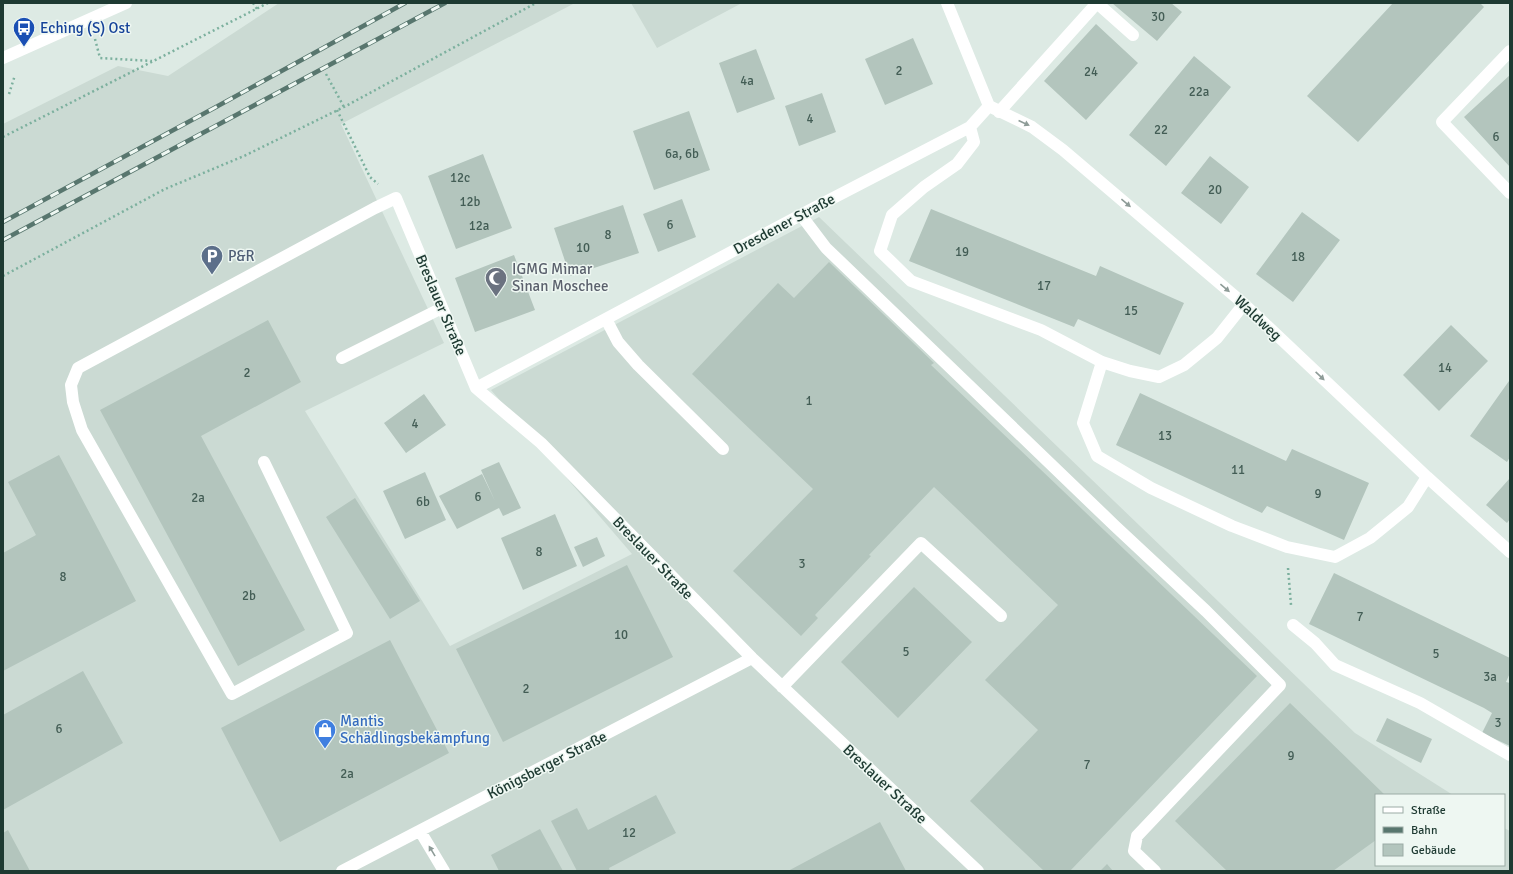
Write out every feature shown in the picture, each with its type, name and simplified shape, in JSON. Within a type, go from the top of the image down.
[{"type":"street","points":[[3,58],[126,3]]},
{"type":"street","points":[[947,3],[994,109]]},
{"type":"street","name":"Dresdener Straße","points":[[476,388],[970,127],[994,109],[1097,3],[1133,35]]},
{"type":"street","points":[[1510,51],[1442,122],[1510,193]]},
{"type":"street","name":"Waldweg","points":[[994,109],[1032,127],[1063,150],[1244,304],[1427,477],[1510,552]]},
{"type":"street","points":[[970,127],[974,142],[957,164],[924,187],[892,215],[880,251],[911,281],[1041,330],[1102,362],[1159,377],[1184,366],[1217,338],[1244,304]]},
{"type":"street","points":[[264,462],[347,633],[232,694],[82,430],[73,402],[71,385],[78,368],[396,198]]},
{"type":"street","name":"Breslauer Straße","points":[[396,198],[476,388],[541,443],[752,658],[978,871]]},
{"type":"street","points":[[801,215],[826,248],[1206,611],[1280,685],[1137,836],[1134,851],[1155,871]]},
{"type":"street","points":[[342,358],[442,308]]},
{"type":"street","points":[[606,318],[618,342],[638,365],[723,449]]},
{"type":"street","points":[[1102,362],[1083,423],[1097,456],[1151,488],[1232,526],[1287,547],[1335,557],[1370,538],[1408,507],[1427,477]]},
{"type":"street","points":[[782,687],[922,543],[1001,616]]},
{"type":"street","points":[[1293,625],[1315,643],[1336,665],[1420,703],[1510,755]]},
{"type":"street","name":"Königsberger Straße","points":[[342,871],[752,658]]},
{"type":"street","points":[[420,831],[444,871]]},
{"type":"path","points":[[254,3],[257,9]]},
{"type":"path","points":[[3,137],[268,3]]},
{"type":"path","points":[[3,276],[165,189],[244,156],[337,110],[344,108],[536,3]]},
{"type":"path","points":[[90,19],[100,58],[152,62]]},
{"type":"path","points":[[326,74],[344,108]]},
{"type":"path","points":[[337,110],[370,177],[396,198]]},
{"type":"path","points":[[1287,547],[1293,625]]},
{"type":"shaded area","points":[[279,3],[575,3],[341,124],[444,343],[305,411],[450,646],[632,554],[491,390],[819,217],[1355,733],[1451,794],[1375,794],[1375,866],[1505,866],[1505,828],[1510,831],[1510,871],[3,871],[3,124],[118,66],[168,76]]},
{"type":"shaded area","points":[[631,3],[742,3],[657,48]]},
{"type":"building","points":[[1112,3],[1171,3],[1182,12],[1157,41]]},
{"type":"building","points":[[1393,3],[1480,3],[1484,7],[1358,142],[1307,96]]},
{"type":"building","points":[[1096,24],[1138,63],[1086,120],[1044,81]]},
{"type":"building","points":[[913,38],[933,84],[885,105],[865,59]]},
{"type":"building","points":[[756,49],[775,99],[737,113],[719,63]]},
{"type":"building","points":[[1194,56],[1231,87],[1166,166],[1129,135]]},
{"type":"building","points":[[1510,75],[1510,167],[1464,117]]},
{"type":"building","points":[[822,93],[836,132],[799,146],[785,106]]},
{"type":"building","points":[[689,111],[710,170],[654,190],[633,131]]},
{"type":"building","points":[[483,154],[512,228],[456,249],[428,176]]},
{"type":"building","points":[[1210,156],[1249,187],[1221,224],[1181,193]]},
{"type":"building","points":[[682,199],[696,237],[658,252],[643,214]]},
{"type":"building","points":[[623,205],[639,253],[570,276],[554,228]]},
{"type":"building","points":[[931,209],[1096,276],[1100,266],[1184,303],[1160,355],[1078,319],[1074,327],[909,261]]},
{"type":"building","points":[[1302,212],[1340,240],[1293,302],[1256,274]]},
{"type":"building","points":[[514,255],[535,310],[475,332],[455,278]]},
{"type":"building","points":[[829,262],[934,363],[931,365],[1257,676],[1070,871],[1044,871],[970,801],[1038,730],[985,680],[1058,605],[934,487],[869,555],[871,556],[815,615],[818,618],[801,636],[733,571],[813,489],[692,374],[778,283],[794,298]]},
{"type":"building","points":[[268,320],[301,382],[201,436],[305,630],[238,666],[100,410]]},
{"type":"building","points":[[1451,325],[1488,361],[1439,411],[1403,375]]},
{"type":"building","points":[[1509,381],[1510,457],[1507,462],[1470,436]]},
{"type":"building","points":[[1140,393],[1286,461],[1292,449],[1369,483],[1344,540],[1267,506],[1262,513],[1116,445]]},
{"type":"building","points":[[424,394],[446,425],[406,453],[384,423]]},
{"type":"building","points":[[59,455],[136,601],[3,671],[3,553],[36,535],[8,482]]},
{"type":"building","points":[[499,462],[521,508],[503,516],[499,508],[457,529],[439,496],[482,474],[495,501],[481,470]]},
{"type":"building","points":[[425,472],[446,520],[405,539],[383,491]]},
{"type":"building","points":[[1510,478],[1510,519],[1507,523],[1486,505]]},
{"type":"building","points":[[355,498],[420,601],[390,619],[326,517]]},
{"type":"building","points":[[555,514],[577,566],[523,590],[501,538]]},
{"type":"building","points":[[597,537],[605,556],[583,567],[574,547]]},
{"type":"building","points":[[627,565],[673,657],[503,742],[456,649]]},
{"type":"building","points":[[1334,573],[1510,658],[1510,673],[1506,682],[1510,683],[1510,746],[1482,733],[1492,713],[1484,708],[1309,624]]},
{"type":"building","points":[[914,587],[972,642],[898,718],[841,662]]},
{"type":"building","points":[[390,640],[449,753],[280,842],[221,728]]},
{"type":"building","points":[[83,671],[123,743],[3,810],[3,715]]},
{"type":"building","points":[[1290,703],[1384,794],[1375,794],[1375,841],[1333,871],[1227,871],[1175,821]]},
{"type":"building","points":[[1387,718],[1432,739],[1421,763],[1376,741]]},
{"type":"building","points":[[656,795],[676,833],[609,868],[610,871],[577,871],[551,821],[577,808],[588,830]]},
{"type":"building","points":[[880,822],[906,871],[788,871]]},
{"type":"building","points":[[540,829],[563,871],[499,871],[491,855]]},
{"type":"building","points":[[8,830],[30,871],[3,871],[3,833]]},
{"type":"building","points":[[1107,864],[1113,871],[1100,871]]},
{"type":"railway","points":[[3,222],[405,3]]},
{"type":"railway","points":[[3,240],[445,3]]},
{"type":"place","name":"Eching (S) Ost","points":[[24,48]]},
{"type":"place","name":"P&R","points":[[212,276]]},
{"type":"place","name":"IGMG Mimar Sinan Moschee","points":[[496,298]]},
{"type":"place","name":"Mantis Schädlingsbekämpfung","points":[[325,750]]}]
